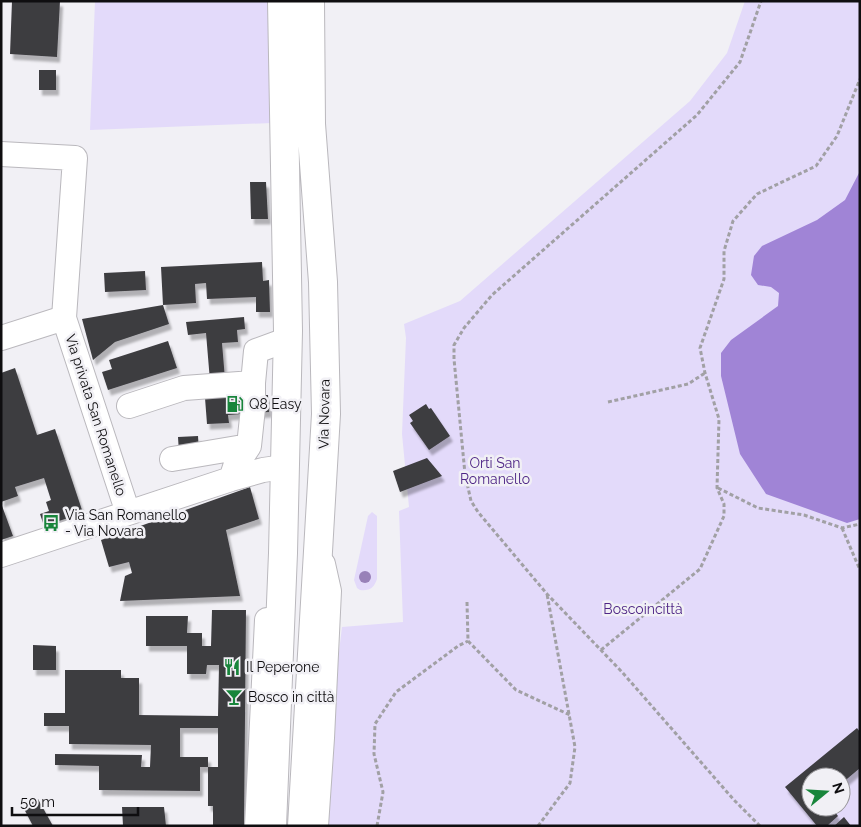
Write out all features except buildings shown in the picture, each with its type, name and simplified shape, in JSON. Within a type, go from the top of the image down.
[{"type":"main road","points":[[272,826],[283,553],[279,467],[283,351],[282,1]]},
{"type":"main road","name":"Via Novara","points":[[302,826],[326,414],[322,282],[311,124],[310,1]]},
{"type":"main road","points":[[279,467],[322,467]]},
{"type":"street","points":[[231,480],[235,467],[248,446],[253,408],[256,351],[283,351],[278,316],[273,130],[274,1]]},
{"type":"street","points":[[320,1],[324,153],[337,331],[338,403],[334,498]]},
{"type":"street","name":"Via privata San Romanello","points":[[1,154],[75,158],[64,318],[128,513]]},
{"type":"street","name":"Via privata San Romanello","points":[[1,338],[64,318]]},
{"type":"street","points":[[129,406],[184,388],[253,383]]},
{"type":"street","points":[[253,408],[276,420],[279,467],[257,826]]},
{"type":"street","points":[[172,459],[248,446]]},
{"type":"street","name":"Via privata San Romanello","points":[[1,555],[231,480],[279,467]]},
{"type":"street","points":[[316,826],[330,591],[318,548]]},
{"type":"path","points":[[760,1],[740,62],[697,115],[492,295],[464,328],[454,345],[465,474],[471,501],[478,512],[547,594],[601,650],[734,800],[760,826]]},
{"type":"path","points":[[601,650],[700,570],[724,516],[724,504],[717,488],[719,419],[705,373],[700,348],[724,279],[724,251],[733,221],[757,194],[816,166],[837,136],[860,79]]},
{"type":"path","points":[[608,402],[688,384],[705,373]]},
{"type":"path","points":[[717,488],[758,508],[804,515],[842,528],[860,524]]},
{"type":"path","points":[[842,528],[860,570]]},
{"type":"path","points":[[538,826],[570,784],[575,747],[547,594]]},
{"type":"path","points":[[467,602],[468,640],[516,690],[570,716]]},
{"type":"path","points":[[377,826],[383,792],[374,754],[374,724],[396,692],[468,640]]},
{"type":"green space","points":[[95,1],[273,1],[272,123],[90,130]]},
{"type":"green space","name":"Boscoincittà","points":[[745,1],[860,1],[860,826],[318,826],[342,627],[403,622],[399,511],[409,507],[402,434],[406,338],[404,324],[460,301],[690,101],[727,53]]},
{"type":"green space","points":[[372,512],[377,516],[377,579],[371,588],[360,590],[357,588],[354,580],[368,516]]},
{"type":"shaded area","points":[[860,171],[860,519],[847,523],[766,494],[740,454],[721,376],[721,353],[731,340],[778,306],[779,293],[771,287],[758,285],[751,275],[754,256],[762,246],[817,220],[845,200]]},
{"type":"place","name":"Q8 Easy","points":[[235,404]]},
{"type":"place","name":"Via San Romanello - Via Novara","points":[[51,523]]},
{"type":"place","name":"Il Peperone","points":[[232,667]]},
{"type":"place","name":"Bosco in città","points":[[234,697]]},
{"type":"park label","name":"Orti San Romanello","points":[[495,472]]}]
